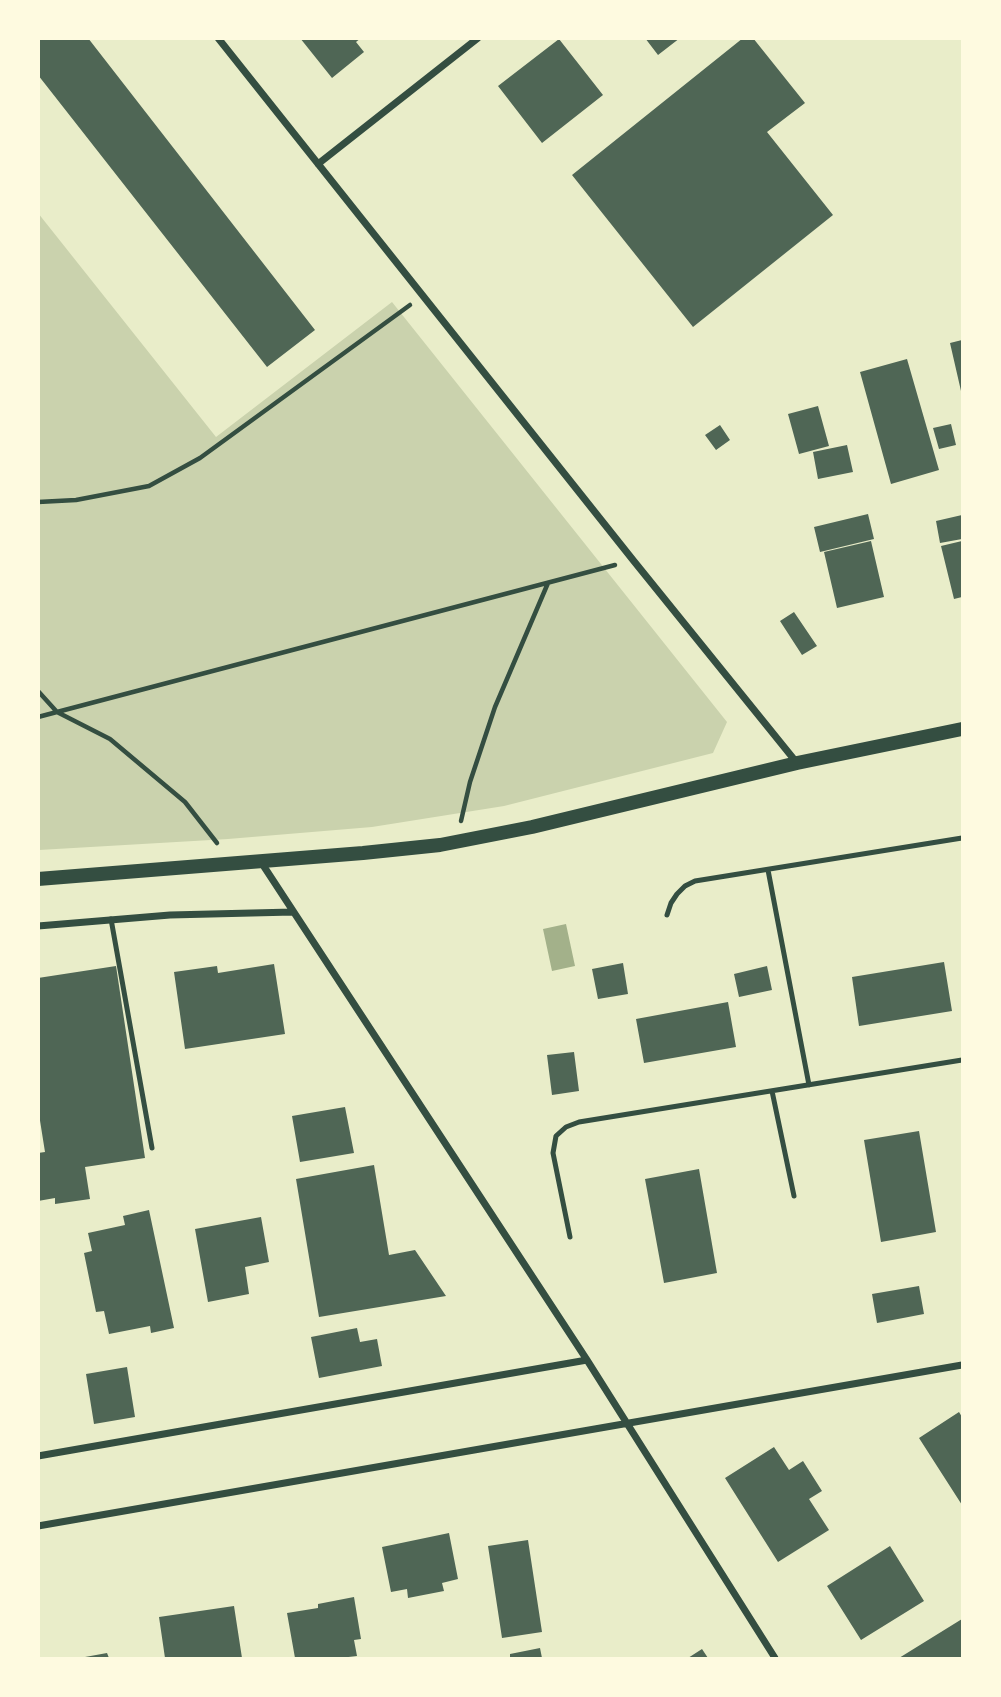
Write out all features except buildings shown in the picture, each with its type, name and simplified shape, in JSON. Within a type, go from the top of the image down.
[{"type":"main road","points":[[38,879],[413,848],[456,842],[570,818],[797,763],[962,729]]},
{"type":"street","points":[[218,38],[797,763]]},
{"type":"street","points":[[318,164],[478,38]]},
{"type":"street","points":[[260,861],[587,1360],[775,1658]]},
{"type":"street","points":[[38,926],[170,915],[293,912]]},
{"type":"street","points":[[38,1456],[587,1360]]},
{"type":"street","points":[[38,1526],[962,1365]]},
{"type":"lane","points":[[667,915],[677,894],[695,881],[962,838]]},
{"type":"lane","points":[[768,870],[809,1085]]},
{"type":"lane","points":[[111,919],[152,1148]]},
{"type":"lane","points":[[570,1237],[553,1153],[556,1136],[566,1127],[579,1122],[962,1060]]},
{"type":"lane","points":[[772,1091],[794,1196]]},
{"type":"path","points":[[38,502],[76,500],[149,486],[200,458],[423,296]]},
{"type":"path","points":[[38,717],[633,560]]},
{"type":"path","points":[[456,842],[470,782],[495,707],[549,583]]},
{"type":"path","points":[[38,691],[57,712],[110,739],[186,802],[233,863]]},
{"type":"shaded area","points":[[38,213],[216,437],[392,302],[727,722],[713,753],[504,806],[372,827],[39,850]]},
{"type":"shaded area","points":[[566,924],[575,966],[552,971],[543,929]]}]
